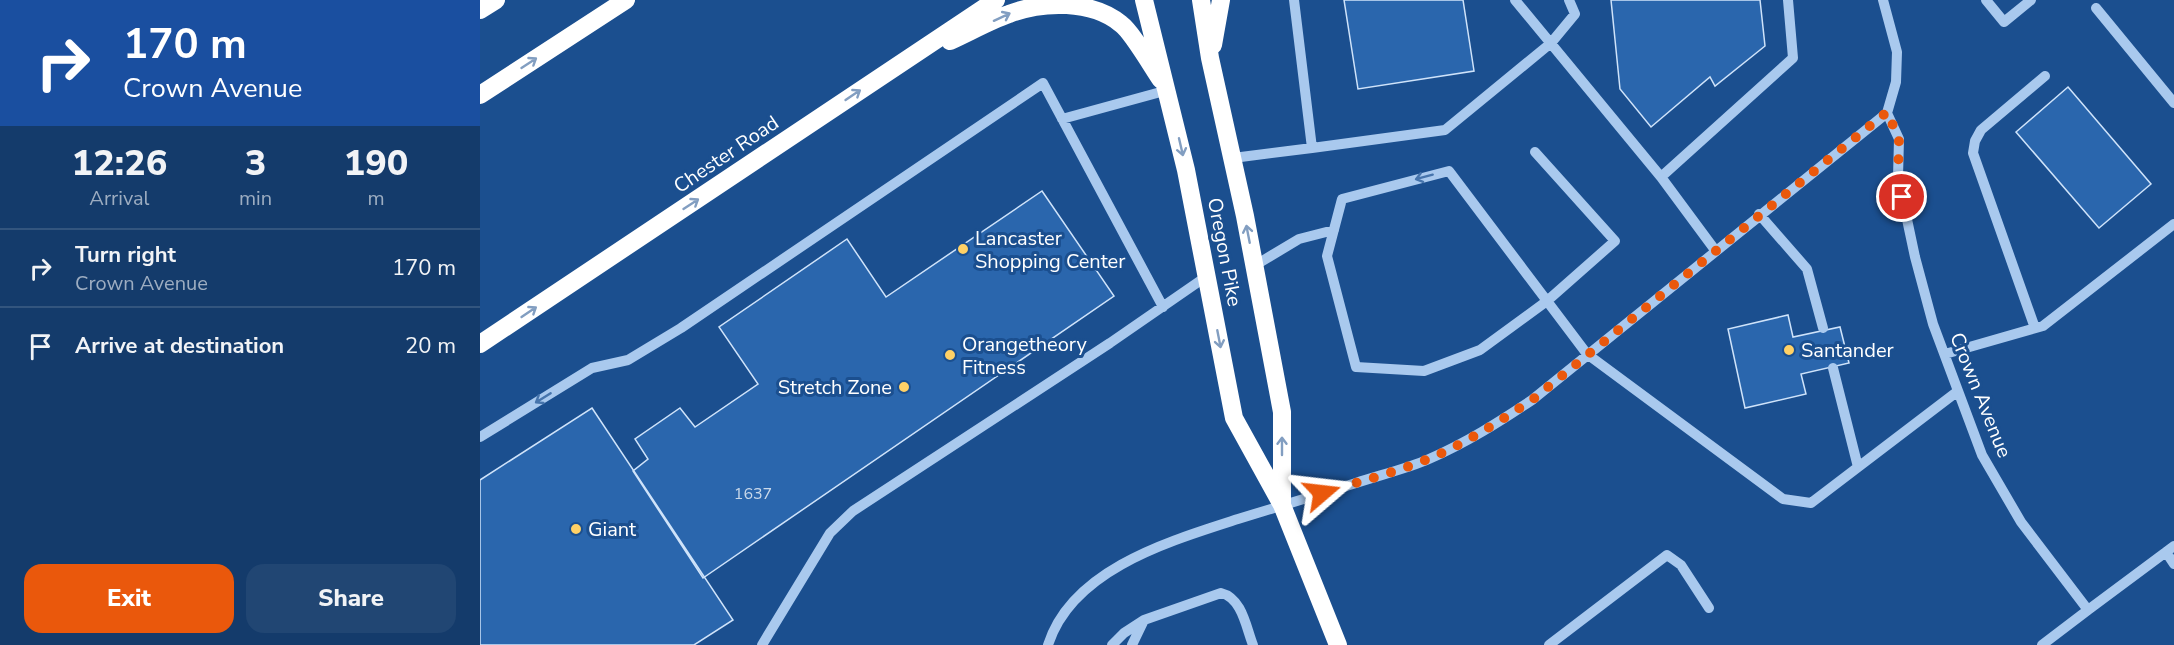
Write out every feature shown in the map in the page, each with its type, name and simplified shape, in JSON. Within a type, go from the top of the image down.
[{"type":"highway","points":[[480,10],[496,0]]},
{"type":"highway","points":[[480,95],[626,0]]},
{"type":"highway","name":"Chester Road","points":[[480,344],[996,0]]},
{"type":"highway","name":"Oregon Pike","points":[[1144,0],[1168,90],[1234,418],[1282,505],[1338,645]]},
{"type":"highway","name":"Oregon Pike","points":[[1201,0],[1210,58],[1233,158],[1282,412],[1282,505]]},
{"type":"highway","points":[[1210,58],[1221,0]]},
{"type":"highway","points":[[874,81],[938,47],[1011,13],[1044,6],[1075,6],[1101,11],[1123,25],[1168,90]]},
{"type":"street","points":[[1294,0],[1312,148]]},
{"type":"street","points":[[1515,0],[1661,177],[1715,250]]},
{"type":"street","points":[[1233,158],[1445,130],[1551,44],[1575,14],[1569,0]]},
{"type":"street","points":[[1661,177],[1793,58],[1788,0]]},
{"type":"street","points":[[1048,645],[1051,635],[1066,610],[1090,586],[1120,566],[1163,544],[1429,459],[1485,431],[1532,400],[1887,112],[1896,82],[1897,52],[1883,0]]},
{"type":"street","points":[[1986,0],[2004,22],[2031,0]]},
{"type":"street","points":[[2096,8],[2174,103]]},
{"type":"street","points":[[2035,328],[1973,153],[1975,141],[1981,130],[2045,76]]},
{"type":"street","points":[[480,437],[592,368],[628,360],[681,328],[1043,83],[1163,307]]},
{"type":"street","points":[[1062,119],[1168,90]]},
{"type":"street","name":"Crown Avenue","points":[[1887,112],[1899,139],[1898,177],[1915,257],[1933,324],[1982,455],[2016,513],[2088,610]]},
{"type":"street","points":[[1535,152],[1615,241],[1547,301],[1480,350],[1424,371],[1356,367],[1327,256],[1342,199],[1449,171],[1481,214],[1547,301],[1587,354],[1783,499],[1811,503],[1958,391]]},
{"type":"street","points":[[1759,214],[1807,270],[1823,328]]},
{"type":"street","points":[[1945,354],[2043,326],[2174,224]]},
{"type":"street","points":[[1254,266],[1299,239],[1334,230]]},
{"type":"street","points":[[762,645],[830,533],[853,511],[1207,276]]},
{"type":"street","points":[[1833,368],[1858,467]]},
{"type":"street","points":[[2042,645],[2170,549],[2174,564]]},
{"type":"street","points":[[1549,645],[1667,555],[1681,566],[1709,608]]},
{"type":"street","points":[[1112,645],[1124,633],[1144,620],[1215,594],[1228,595],[1237,603],[1253,645]]},
{"type":"street","points":[[1132,645],[1144,620]]},
{"type":"building","points":[[1344,0],[1463,0],[1474,71],[1358,89]]},
{"type":"building","points":[[1611,0],[1760,0],[1765,46],[1715,86],[1710,77],[1651,127],[1620,89]]},
{"type":"building","points":[[2068,87],[2151,184],[2099,228],[2016,132]]},
{"type":"building","points":[[1042,191],[1114,296],[703,578],[633,471],[648,459],[635,439],[680,408],[695,427],[758,384],[719,327],[847,239],[886,297]]},
{"type":"building","name":"Santander","points":[[1788,315],[1793,337],[1840,327],[1849,363],[1801,374],[1806,394],[1745,408],[1728,329]]},
{"type":"building","name":"Giant","points":[[592,408],[733,620],[694,645],[480,645],[480,480]]},
{"type":"place","name":"Lancaster Shopping Center","points":[[963,249]]},
{"type":"place","name":"Santander","points":[[1789,350]]},
{"type":"place","name":"Orangetheory Fitness","points":[[950,355]]},
{"type":"place","name":"Stretch Zone","points":[[904,387]]},
{"type":"place","name":"Giant","points":[[576,529]]},
{"type":"route","points":[[1322,493],[1429,459],[1485,431],[1532,400],[1887,112],[1899,139],[1898,177],[1902,197]]}]
